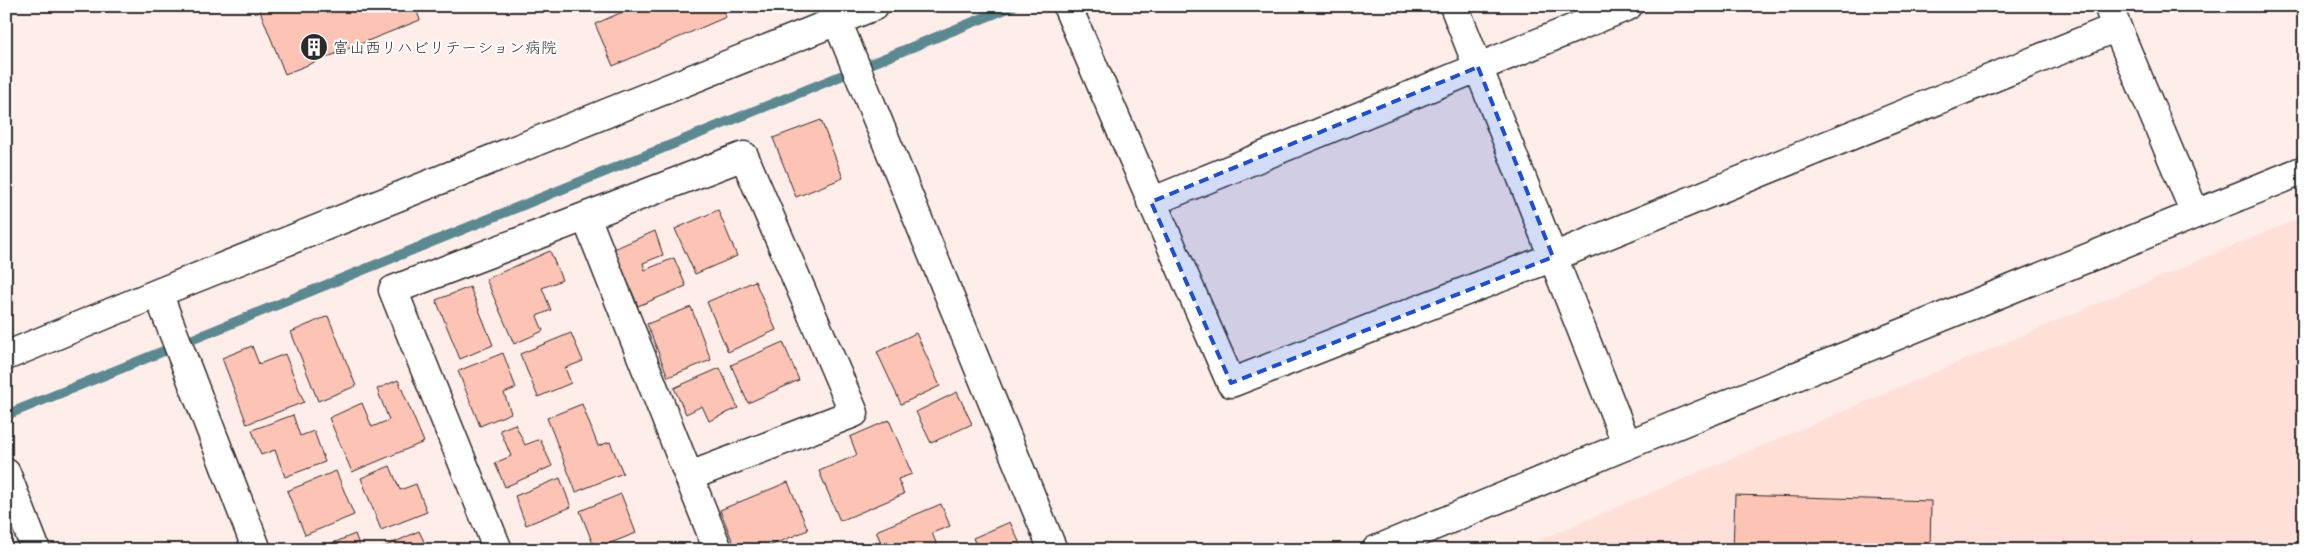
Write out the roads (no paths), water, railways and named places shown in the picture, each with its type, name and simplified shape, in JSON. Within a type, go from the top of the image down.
[{"type":"street","points":[[6,356],[834,14],[874,6]]},
{"type":"street","points":[[1067,6],[1231,383],[1553,257],[2113,17],[2195,213]]},
{"type":"street","points":[[1454,6],[1627,444]]},
{"type":"street","points":[[1152,202],[1628,6]]},
{"type":"street","points":[[834,14],[1052,550]]},
{"type":"street","points":[[498,550],[393,290],[744,156],[854,414],[690,476]]},
{"type":"street","points":[[1376,550],[1627,444],[2304,170]]},
{"type":"street","points":[[586,217],[718,550]]},
{"type":"street","points":[[158,293],[257,550]]},
{"type":"street","points":[[6,473],[36,550]]},
{"type":"waterway","points":[[6,415],[1013,6]]},
{"type":"place","name":"富山西リハビリテーション病院","points":[[314,47]]}]
